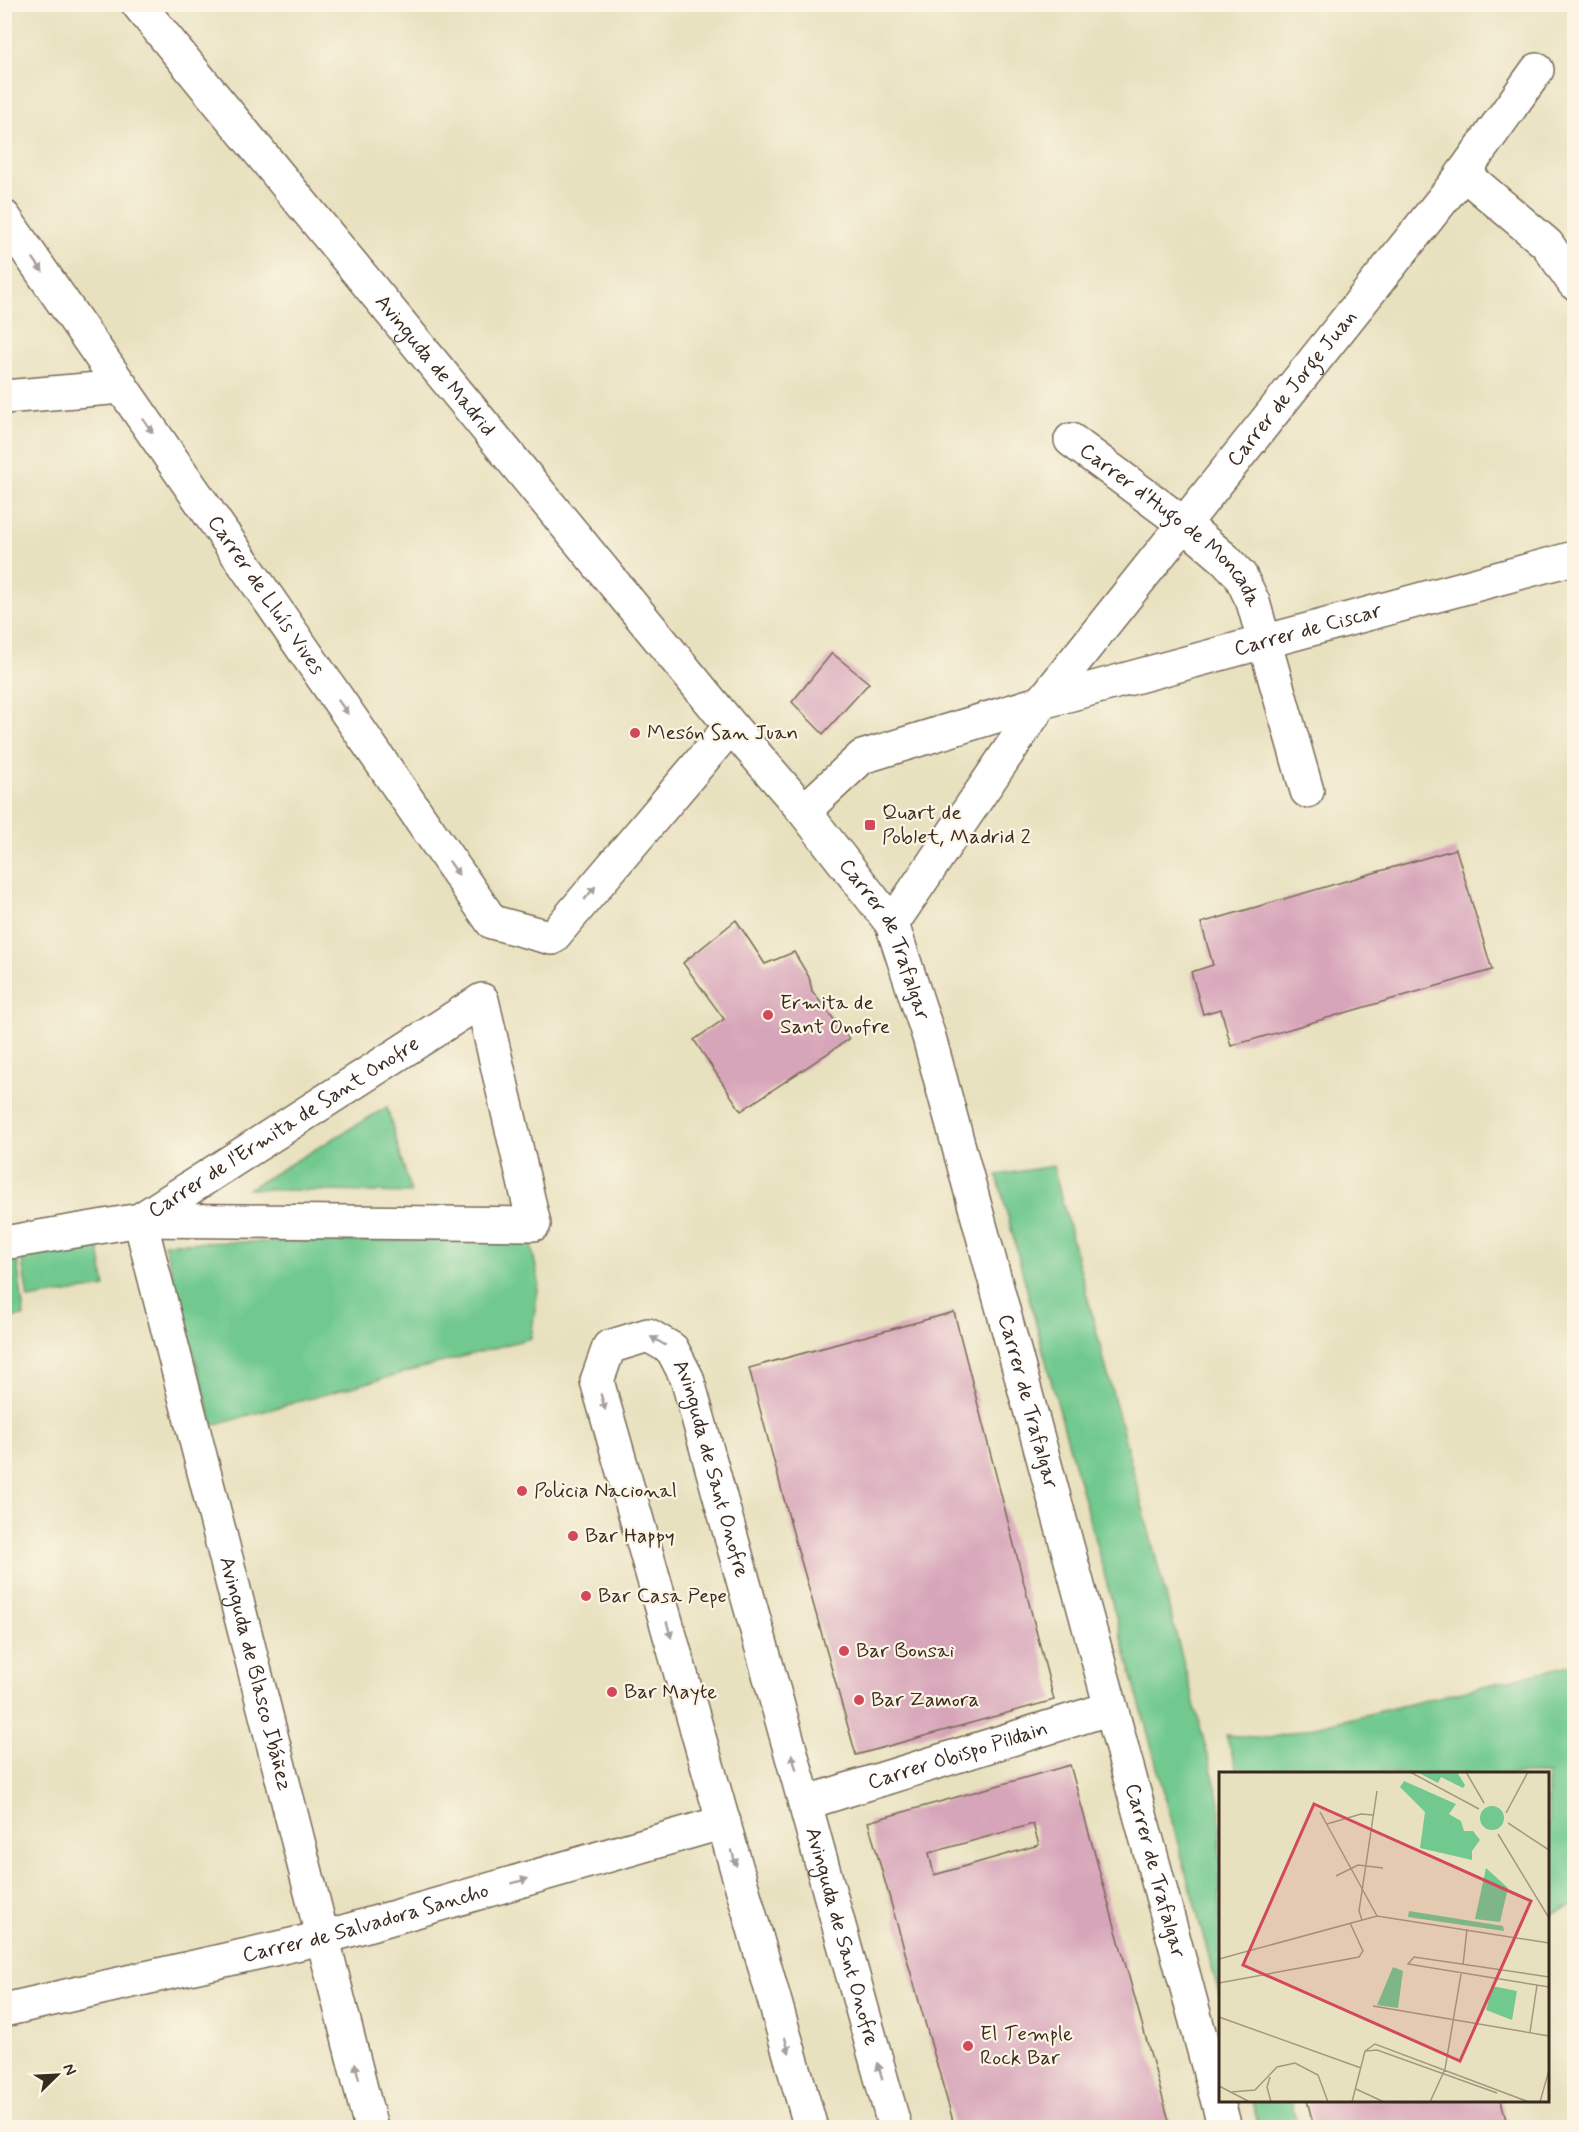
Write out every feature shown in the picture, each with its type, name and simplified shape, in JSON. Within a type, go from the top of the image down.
[{"type":"street","name":"Avinguda de Madrid","points":[[138,4],[731,726]]},
{"type":"street","name":"Carrer de Jorge Juan","points":[[892,924],[1042,702],[1463,173],[1536,70]]},
{"type":"street","points":[[1463,173],[1547,244],[1575,283]]},
{"type":"street","name":"Carrer de Lluís Vives","points":[[4,217],[492,922],[552,938],[731,726]]},
{"type":"street","points":[[4,397],[122,387]]},
{"type":"street","name":"Carrer d'Hugo de Moncada","points":[[1071,441],[1184,524],[1240,575],[1253,602],[1307,791]]},
{"type":"street","name":"Carrer de Ciscar","points":[[804,811],[862,757],[1042,702],[1575,558]]},
{"type":"street","name":"Carrer de Trafalgar","points":[[731,726],[804,811],[892,924],[929,1037],[1225,2127]]},
{"type":"street","name":"Carrer de l'Ermita de Sant Onofre","points":[[4,1243],[140,1220],[534,1224],[482,1000],[140,1220]]},
{"type":"street","name":"Avinguda de Blasco Ibáñez","points":[[140,1220],[371,2127]]},
{"type":"street","name":"Avinguda de Sant Onofre","points":[[811,2127],[597,1381],[609,1347],[648,1335],[672,1349],[687,1378],[896,2127]]},
{"type":"street","name":"Carrer Obispo Pildain","points":[[805,1803],[1111,1708]]},
{"type":"street","name":"Carrer de Salvadora Sancho","points":[[4,2010],[322,1938],[724,1822]]},
{"type":"green space","points":[[387,1107],[411,1193],[248,1189]]},
{"type":"green space","points":[[1053,1166],[1219,1798],[1219,1993],[1041,1343],[997,1175]]},
{"type":"green space","points":[[530,1239],[539,1282],[531,1338],[213,1425],[164,1243]]},
{"type":"green space","points":[[98,1242],[105,1287],[28,1299],[21,1254]]},
{"type":"green space","points":[[16,1252],[24,1316],[5,1318],[4,1254]]},
{"type":"green space","points":[[1574,1664],[1574,1904],[1549,1916],[1549,1772],[1238,1772],[1226,1735],[1270,1738]]},
{"type":"green space","points":[[1252,2102],[1291,2102],[1298,2127],[1259,2127]]},
{"type":"building","points":[[832,653],[869,683],[823,734],[792,702]]},
{"type":"building","points":[[1456,849],[1492,970],[1231,1046],[1221,1009],[1203,1014],[1191,972],[1213,965],[1201,923]]},
{"type":"building","points":[[736,920],[765,964],[794,952],[809,977],[812,991],[849,1039],[741,1111],[694,1040],[724,1019],[683,963]]},
{"type":"building","points":[[954,1312],[1054,1700],[856,1755],[749,1368]]},
{"type":"building","points":[[1070,1765],[1171,2128],[955,2128],[868,1822]],"holes":[[[1033,1824],[1039,1845],[934,1875],[929,1853]]]},
{"type":"building","points":[[1308,2102],[1502,2102],[1508,2128],[1314,2128]]},
{"type":"place","name":"Mesón San Juan","points":[[635,733]]},
{"type":"place","name":"Quart de Poblet, Madrid 2","points":[[870,825]]},
{"type":"place","name":"Ermita de Sant Onofre","points":[[768,1015]]},
{"type":"place","name":"Policia Nacional","points":[[522,1491]]},
{"type":"place","name":"Bar Happy","points":[[573,1536]]},
{"type":"place","name":"Bar Casa Pepe","points":[[586,1596]]},
{"type":"place","name":"Bar Bonsai","points":[[844,1651]]},
{"type":"place","name":"Bar Mayte","points":[[612,1692]]},
{"type":"place","name":"Bar Zamora","points":[[859,1700]]},
{"type":"place","name":"El Temple Rock Bar","points":[[968,2046]]}]
